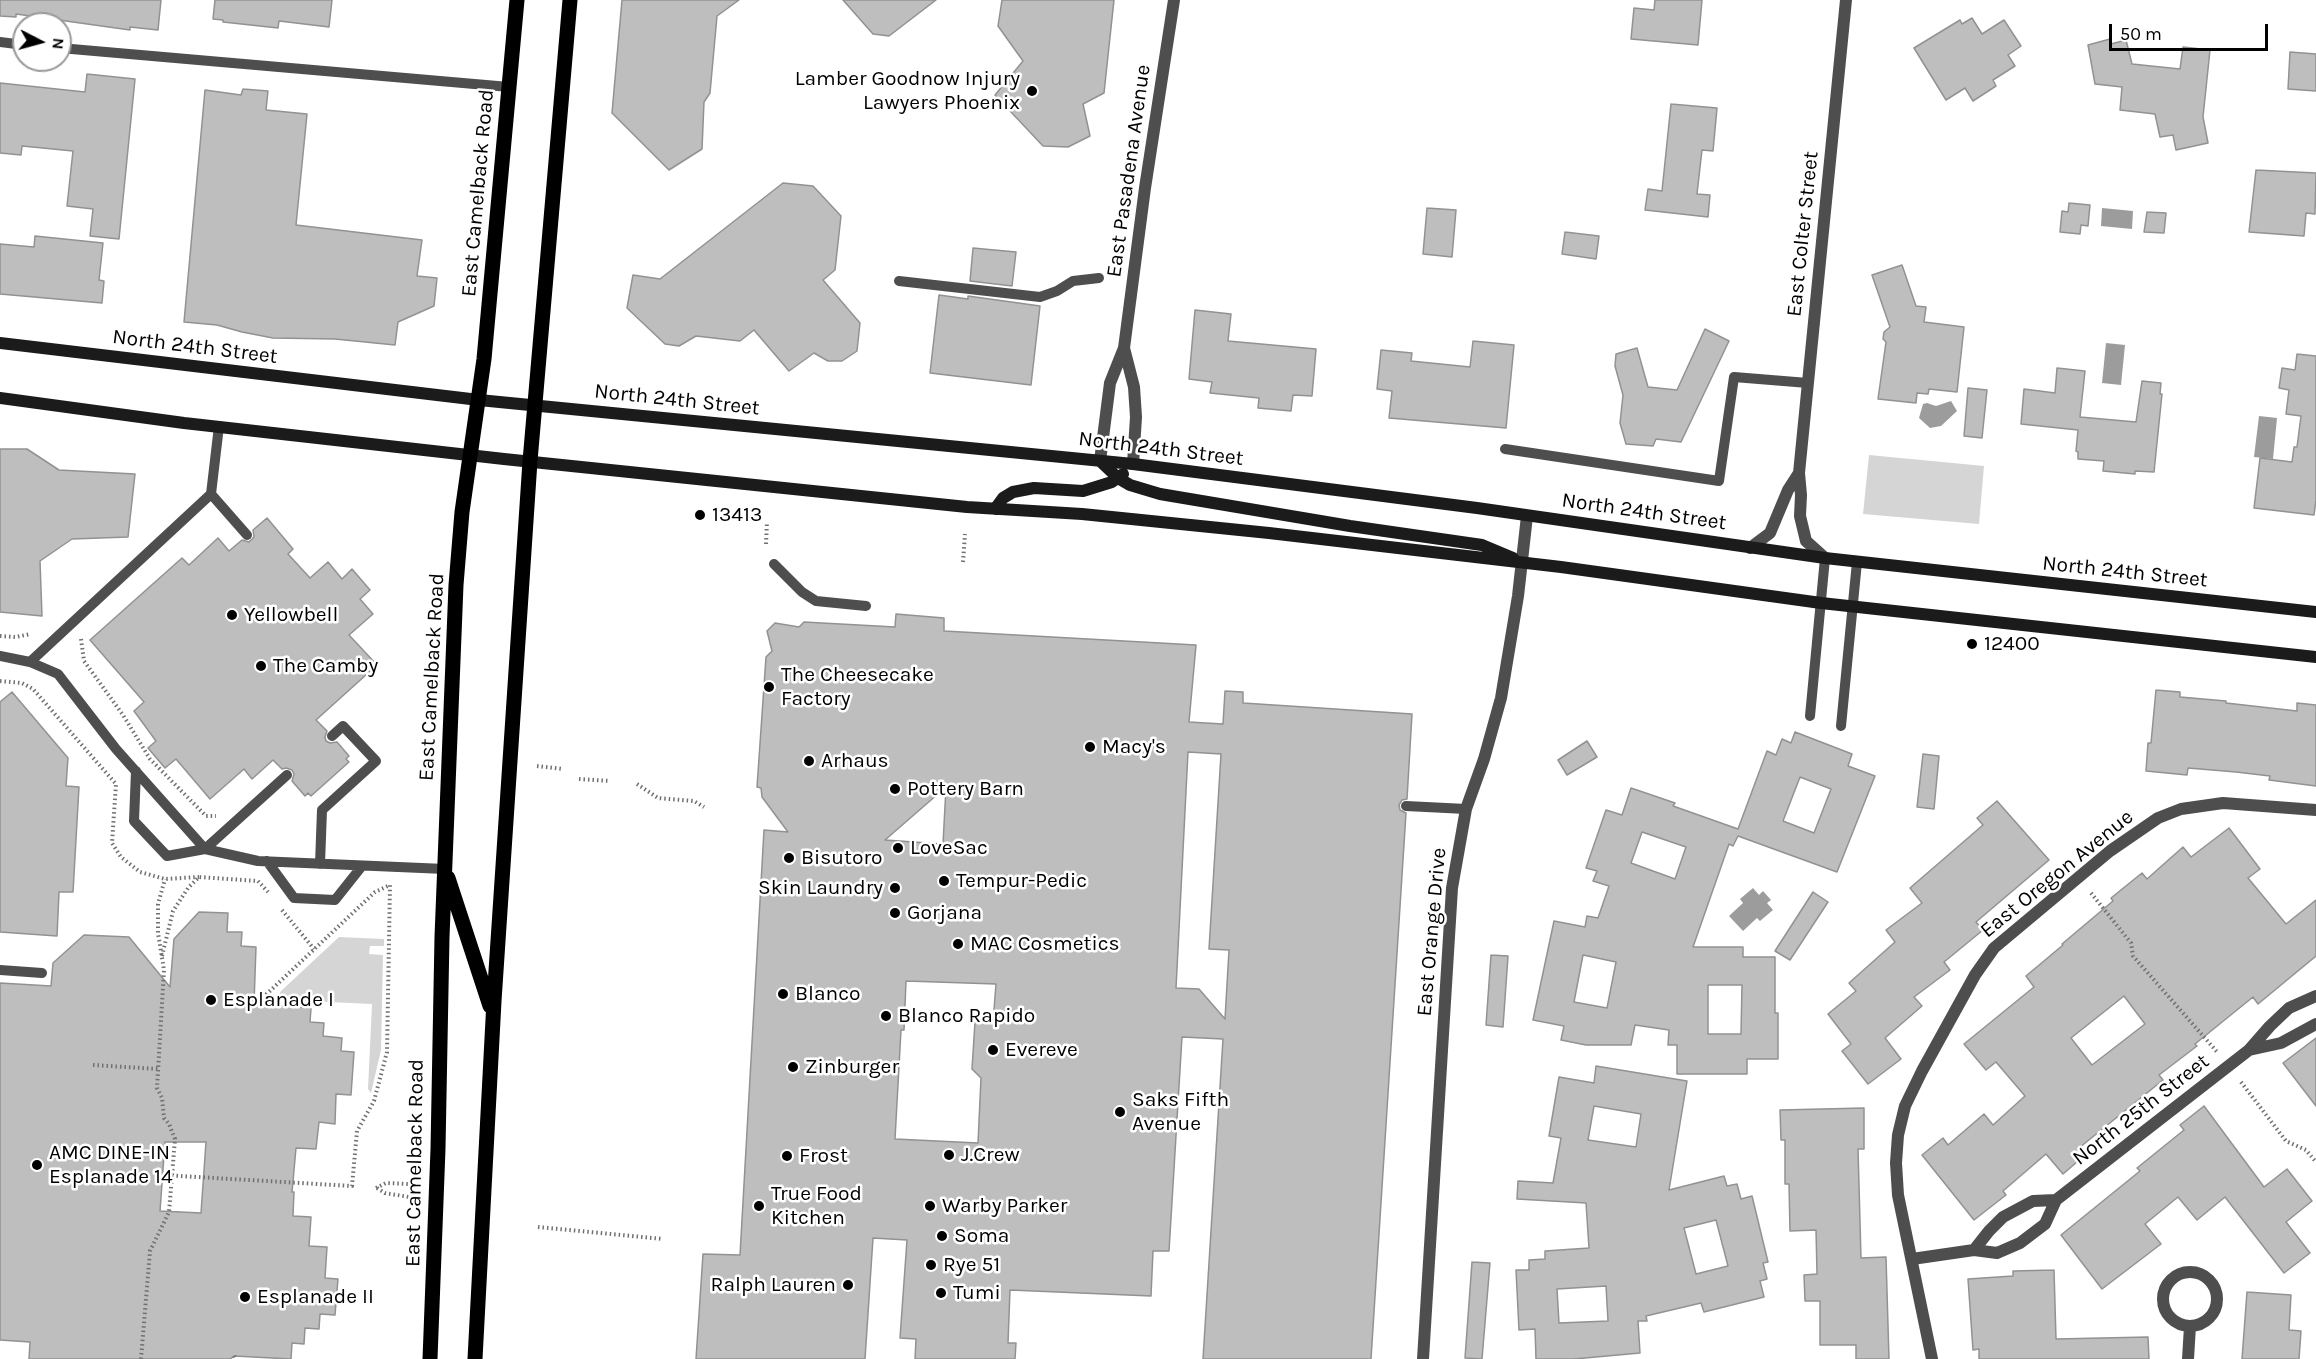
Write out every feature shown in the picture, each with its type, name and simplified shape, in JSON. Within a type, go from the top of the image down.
[{"type":"main road","name":"East Camelback Road","points":[[430,1359],[438,1149],[438,1056],[456,585],[462,512],[480,400],[517,0]]},
{"type":"main road","points":[[476,1359],[493,1014],[530,461],[570,0]]},
{"type":"main road","name":"North 24th Street","points":[[0,343],[534,406],[1133,464],[1825,558],[2316,612]]},
{"type":"main road","points":[[0,398],[471,455],[994,509],[1082,514],[1522,562],[1853,607],[2316,657]]},
{"type":"main road","points":[[1100,461],[1118,478],[1144,490],[1178,499],[1482,544],[1522,562]]},
{"type":"main road","points":[[994,509],[1003,498],[1023,489],[1083,491],[1103,486],[1118,478],[1133,464]]},
{"type":"main road","points":[[445,869],[493,1014]]},
{"type":"street","name":"East Pasadena Avenue","points":[[1100,461],[1110,383],[1124,348],[1146,179],[1174,0]]},
{"type":"street","name":"East Colter Street","points":[[1825,558],[1806,541],[1800,516],[1799,473],[1846,0]]},
{"type":"street","name":"East Pasadena Avenue","points":[[1124,348],[1134,397],[1136,426],[1133,464]]},
{"type":"street","name":"East Colter Street","points":[[1750,548],[1770,533],[1788,490],[1799,473]]},
{"type":"street","name":"East Orange Drive","points":[[1423,1359],[1452,888],[1466,809],[1484,759],[1501,698],[1527,516]]},
{"type":"street","name":"East Oregon Avenue","points":[[1932,1359],[1898,1195],[1896,1163],[1898,1135],[1905,1106],[1975,975],[1994,948],[2110,851],[2158,818],[2181,809],[2223,803],[2316,810]]},
{"type":"street","name":"North 25th Street","points":[[1912,1259],[1974,1250],[1997,1253],[2020,1243],[2045,1224],[2056,1200],[2249,1050],[2289,1008],[2316,996]]},
{"type":"street","name":"North 25th Street","points":[[2249,1050],[2281,1043],[2316,1024]]},
{"type":"street","name":"North 25th Street","points":[[1974,1250],[2003,1217],[2033,1201],[2056,1200]]},
{"type":"street","points":[[2188,1272],[2205,1277],[2211,1283],[2217,1299],[2212,1315],[2206,1321],[2190,1326],[2172,1320],[2167,1313],[2163,1295],[2171,1279],[2188,1272]]},
{"type":"street","points":[[2188,1359],[2190,1326]]},
{"type":"lane","points":[[72,49],[509,87]]},
{"type":"lane","points":[[899,281],[1040,297],[1057,291],[1073,281],[1099,278]]},
{"type":"lane","points":[[1505,449],[1719,481],[1734,377],[1808,382]]},
{"type":"lane","points":[[30,662],[211,494],[219,426]]},
{"type":"lane","points":[[211,494],[247,536]]},
{"type":"lane","points":[[1810,716],[1825,558]]},
{"type":"lane","points":[[1841,726],[1857,562]]},
{"type":"lane","points":[[774,564],[802,592],[816,601],[866,606]]},
{"type":"lane","points":[[0,657],[30,662],[58,674],[136,771],[206,849]]},
{"type":"lane","points":[[320,864],[322,810],[376,761],[344,726],[332,736]]},
{"type":"lane","points":[[136,771],[134,821],[167,856],[206,849],[267,861],[445,869]]},
{"type":"lane","points":[[206,849],[287,775]]},
{"type":"lane","points":[[1406,806],[1466,809]]},
{"type":"lane","points":[[267,861],[294,898],[335,900],[362,866]]},
{"type":"lane","points":[[0,970],[42,973]]},
{"type":"path","points":[[766,544],[767,522]]},
{"type":"path","points":[[963,562],[965,534]]},
{"type":"path","points":[[0,636],[15,637],[31,634]]},
{"type":"path","points":[[81,639],[84,661],[123,715],[150,759],[206,816],[216,816]]},
{"type":"path","points":[[0,681],[22,683],[33,689],[116,784],[112,843],[121,857],[140,872],[165,879],[199,877],[258,880],[272,898]]},
{"type":"path","points":[[537,766],[563,769]]},
{"type":"path","points":[[579,779],[610,781]]},
{"type":"path","points":[[637,784],[658,798],[694,801],[704,807]]},
{"type":"path","points":[[162,957],[173,911],[199,877]]},
{"type":"path","points":[[141,1359],[150,1251],[169,1212],[175,1139],[169,1124],[164,1119],[162,1098],[157,1088],[164,970],[158,933],[158,904],[165,879]]},
{"type":"path","points":[[163,1175],[352,1186],[357,1131],[374,1101],[387,1052],[390,885],[375,892],[256,1004]]},
{"type":"path","points":[[2091,893],[2131,943],[2133,956],[2218,1053]]},
{"type":"path","points":[[279,906],[314,949]]},
{"type":"path","points":[[93,1065],[158,1069]]},
{"type":"path","points":[[2241,1082],[2286,1141],[2306,1150],[2316,1162]]},
{"type":"path","points":[[408,1197],[385,1193],[376,1188],[386,1183],[409,1184]]},
{"type":"path","points":[[537,1227],[663,1239]]},
{"type":"shaded area","points":[[2102,208],[2133,211],[2132,229],[2101,226]]},
{"type":"shaded area","points":[[2106,343],[2125,345],[2121,385],[2102,383]]},
{"type":"shaded area","points":[[1951,401],[1957,411],[1941,426],[1930,428],[1919,418],[1923,404],[1936,406]]},
{"type":"shaded area","points":[[2259,416],[2277,418],[2273,459],[2254,457]]},
{"type":"shaded area","points":[[1869,455],[1984,466],[1979,524],[1863,514]]},
{"type":"shaded area","points":[[1753,888],[1759,895],[1763,891],[1771,900],[1767,903],[1773,910],[1760,921],[1757,918],[1743,931],[1729,916],[1743,903],[1740,899]]},
{"type":"shaded area","points":[[339,937],[384,939],[384,946],[370,946],[369,954],[383,955],[381,1050],[371,1093],[368,1089],[372,1004],[285,1000],[278,996]]},
{"type":"building","points":[[0,0],[161,0],[158,30],[130,27],[130,30],[72,22],[72,12],[12,12],[12,17],[0,16]]},
{"type":"building","points":[[215,0],[332,0],[329,27],[279,21],[278,28],[223,22],[223,20],[213,19]]},
{"type":"building","points":[[622,0],[739,0],[717,16],[710,93],[704,102],[702,149],[669,170],[612,113]]},
{"type":"building","points":[[843,0],[936,0],[889,36],[873,34]]},
{"type":"building","points":[[1002,0],[1114,0],[1104,93],[1083,104],[1090,136],[1068,147],[1043,146],[995,95],[1023,61],[998,26]]},
{"type":"building","points":[[1655,0],[1702,0],[1698,45],[1631,39],[1634,8],[1654,10]]},
{"type":"building","points":[[1972,18],[1982,34],[2004,20],[2021,46],[2008,55],[2015,66],[1993,80],[1996,86],[1973,101],[1965,88],[1946,100],[1914,48],[1960,20],[1962,24]]},
{"type":"building","points":[[2110,39],[2111,44],[2126,40],[2132,64],[2180,69],[2183,47],[2210,50],[2203,117],[2208,143],[2176,150],[2173,135],[2160,137],[2155,114],[2120,110],[2122,87],[2095,84],[2088,45]]},
{"type":"building","points":[[2290,52],[2316,54],[2316,91],[2288,89]]},
{"type":"building","points":[[87,74],[135,79],[119,239],[90,236],[93,209],[67,206],[73,151],[22,146],[21,155],[0,153],[0,83],[85,92]]},
{"type":"building","points":[[243,89],[268,91],[266,110],[307,114],[296,225],[422,240],[417,276],[437,278],[434,306],[398,322],[395,345],[335,339],[273,338],[217,325],[184,322],[205,90],[241,95]]},
{"type":"building","points":[[1671,104],[1717,108],[1713,151],[1702,150],[1697,194],[1710,195],[1708,217],[1645,210],[1648,189],[1662,191]]},
{"type":"building","points":[[2256,170],[2316,173],[2315,214],[2306,213],[2304,236],[2249,232]]},
{"type":"building","points":[[783,183],[813,186],[841,216],[835,270],[823,280],[860,323],[857,351],[842,361],[828,361],[814,353],[789,371],[754,330],[740,341],[696,336],[679,346],[665,344],[627,308],[633,275],[660,279]]},
{"type":"building","points":[[2069,203],[2090,205],[2088,226],[2081,225],[2080,234],[2060,232],[2062,211],[2068,212]]},
{"type":"building","points":[[1427,208],[1456,210],[1452,257],[1423,254]]},
{"type":"building","points":[[2147,212],[2166,213],[2164,233],[2144,232]]},
{"type":"building","points":[[1565,232],[1599,236],[1596,259],[1562,254]]},
{"type":"building","points":[[35,236],[103,243],[99,280],[104,281],[102,303],[0,294],[0,244],[34,247]]},
{"type":"building","points":[[973,248],[1016,252],[1012,286],[970,281]]},
{"type":"building","points":[[1902,265],[1916,306],[1926,307],[1924,322],[1964,327],[1957,392],[1929,389],[1928,394],[1917,393],[1916,403],[1878,399],[1886,342],[1883,339],[1884,332],[1890,327],[1872,275]]},
{"type":"building","points":[[939,295],[968,299],[968,296],[1040,306],[1031,385],[930,373]]},
{"type":"building","points":[[1195,310],[1231,314],[1228,341],[1316,349],[1312,396],[1293,395],[1291,411],[1258,408],[1259,398],[1210,393],[1212,382],[1189,379]]},
{"type":"building","points":[[1705,329],[1729,341],[1681,442],[1656,439],[1653,446],[1626,444],[1620,423],[1623,395],[1615,366],[1616,354],[1637,348],[1648,387],[1677,390]]},
{"type":"building","points":[[1473,341],[1514,345],[1506,428],[1389,418],[1392,391],[1377,389],[1381,350],[1412,353],[1411,361],[1470,367]]},
{"type":"building","points":[[2297,354],[2316,356],[2316,500],[2314,515],[2254,508],[2260,458],[2292,462],[2294,447],[2297,447],[2301,416],[2286,414],[2289,390],[2279,388],[2282,368],[2295,370]]},
{"type":"building","points":[[2057,368],[2085,371],[2080,417],[2136,422],[2142,381],[2161,383],[2160,394],[2162,394],[2154,472],[2135,471],[2135,474],[2103,471],[2104,461],[2078,459],[2076,451],[2078,430],[2021,424],[2024,389],[2055,393]]},
{"type":"building","points":[[1968,388],[1987,390],[1982,438],[1964,436]]},
{"type":"building","points":[[0,449],[27,449],[59,470],[135,474],[128,537],[72,539],[40,561],[42,616],[0,612]]},
{"type":"building","points":[[267,518],[293,549],[288,554],[310,578],[328,562],[342,579],[352,569],[370,590],[360,599],[373,614],[349,635],[377,665],[316,720],[327,731],[326,741],[337,742],[349,756],[346,759],[349,762],[311,796],[308,793],[305,796],[292,781],[294,774],[292,770],[282,769],[273,760],[252,779],[244,769],[210,799],[176,759],[165,768],[148,748],[156,741],[134,711],[144,702],[90,640],[182,558],[189,565],[218,538],[229,551],[242,540],[249,542],[254,537],[253,530]]},
{"type":"building","points":[[896,614],[944,618],[944,631],[1196,645],[1189,722],[1223,724],[1225,691],[1243,692],[1243,703],[1412,714],[1407,799],[1402,800],[1399,805],[1400,810],[1406,813],[1371,1359],[1203,1359],[1223,1039],[1182,1037],[1169,1251],[1153,1251],[1151,1296],[1010,1290],[1008,1343],[1016,1343],[1015,1359],[915,1359],[916,1339],[900,1338],[907,1240],[873,1238],[865,1359],[696,1359],[703,1254],[740,1255],[764,830],[788,832],[762,797],[761,788],[757,787],[766,657],[772,651],[767,631],[775,623],[799,627],[804,622],[895,627]],"holes":[[[1188,752],[1221,754],[1209,949],[1229,950],[1225,1019],[1199,989],[1176,988]],[[946,787],[943,844],[885,840]],[[906,981],[996,984],[993,1022],[975,1022],[972,1069],[981,1078],[978,1143],[895,1139],[901,1030],[904,1030]]]},
{"type":"building","points":[[2156,690],[2180,692],[2180,697],[2297,711],[2297,703],[2316,705],[2316,786],[2269,780],[2270,776],[2236,772],[2188,768],[2187,775],[2146,771]]},
{"type":"building","points":[[12,692],[68,758],[66,786],[79,787],[73,892],[59,892],[57,936],[0,932],[0,702]]},
{"type":"building","points":[[1795,732],[1852,754],[1848,766],[1875,776],[1837,872],[1738,836],[1733,846],[1729,844],[1693,947],[1743,947],[1743,957],[1775,957],[1778,1059],[1747,1059],[1747,1074],[1677,1074],[1677,1045],[1668,1045],[1669,1030],[1635,1025],[1631,1045],[1586,1045],[1561,1040],[1564,1026],[1533,1020],[1554,921],[1585,927],[1587,916],[1598,918],[1609,886],[1593,881],[1597,871],[1586,868],[1606,810],[1622,815],[1631,788],[1738,829],[1767,751],[1776,755],[1782,739],[1791,743]],"holes":[[[1800,777],[1831,789],[1814,833],[1783,821]],[[1642,832],[1686,847],[1675,879],[1631,863]],[[1583,955],[1616,962],[1607,1008],[1574,1002]],[[1708,985],[1742,985],[1741,1034],[1708,1034]]]},
{"type":"building","points":[[1587,741],[1597,757],[1567,775],[1558,760]]},
{"type":"building","points":[[1923,754],[1939,756],[1934,809],[1917,807]]},
{"type":"building","points":[[1997,801],[2049,860],[1976,922],[1983,930],[1944,962],[1950,970],[1914,997],[1922,1006],[1885,1038],[1901,1059],[1868,1084],[1842,1051],[1851,1044],[1828,1014],[1856,991],[1849,983],[1895,942],[1886,930],[1922,903],[1910,888],[1983,825],[1977,818]]},
{"type":"building","points":[[2229,828],[2260,869],[2248,878],[2286,924],[2316,900],[2316,956],[2258,1004],[2253,997],[2195,1044],[2197,1046],[2159,1075],[2163,1080],[2079,1148],[2085,1155],[2063,1174],[2046,1154],[2003,1191],[2006,1195],[1974,1220],[1922,1155],[1943,1138],[1948,1145],[1984,1114],[1993,1125],[2025,1096],[1996,1062],[1986,1070],[1964,1044],[2034,987],[2026,976],[2113,901],[2111,898],[2142,873],[2147,879],[2183,847],[2191,857]],"holes":[[[2124,996],[2145,1024],[2092,1065],[2071,1038]]]},
{"type":"building","points":[[1813,892],[1828,902],[1790,960],[1775,951]]},
{"type":"building","points":[[199,912],[228,913],[227,932],[242,932],[241,946],[256,947],[254,1004],[311,1008],[310,1022],[324,1023],[323,1036],[342,1038],[341,1051],[354,1052],[351,1095],[336,1094],[335,1124],[319,1122],[316,1149],[296,1148],[292,1192],[294,1192],[293,1216],[311,1217],[309,1246],[327,1247],[325,1278],[338,1279],[335,1315],[320,1314],[319,1329],[305,1328],[304,1344],[292,1343],[291,1359],[234,1356],[230,1359],[29,1359],[30,1342],[0,1340],[0,983],[51,986],[53,963],[84,935],[129,937],[170,987],[174,939]],"holes":[[[165,1142],[206,1142],[201,1213],[160,1211]]]},
{"type":"building","points":[[1491,955],[1508,956],[1503,1027],[1486,1025]]},
{"type":"building","points":[[2316,1038],[2316,1106],[2283,1063]]},
{"type":"building","points":[[1596,1066],[1687,1081],[1669,1190],[1724,1176],[1727,1186],[1737,1184],[1741,1199],[1752,1196],[1768,1262],[1763,1263],[1767,1279],[1760,1281],[1764,1297],[1704,1312],[1701,1303],[1646,1316],[1647,1321],[1638,1321],[1640,1353],[1574,1359],[1536,1359],[1535,1329],[1519,1330],[1516,1270],[1529,1270],[1529,1260],[1545,1259],[1545,1251],[1589,1248],[1586,1203],[1517,1199],[1518,1181],[1553,1183],[1561,1138],[1549,1136],[1559,1077],[1594,1083]],"holes":[[[1594,1106],[1641,1114],[1636,1147],[1588,1140]],[[1716,1220],[1728,1266],[1696,1274],[1684,1228]],[[1606,1286],[1608,1321],[1559,1323],[1557,1289]]]},
{"type":"building","points":[[2204,1106],[2264,1187],[2287,1169],[2312,1201],[2286,1222],[2310,1253],[2284,1273],[2225,1197],[2197,1220],[2178,1197],[2145,1224],[2161,1244],[2102,1289],[2061,1235],[2140,1171],[2137,1168],[2184,1130],[2180,1125]]},
{"type":"building","points":[[1864,1108],[1864,1149],[1858,1149],[1861,1258],[1886,1257],[1889,1359],[1856,1359],[1856,1345],[1820,1345],[1820,1301],[1805,1301],[1804,1275],[1817,1274],[1816,1230],[1790,1231],[1789,1184],[1785,1184],[1785,1140],[1781,1140],[1780,1110]]},
{"type":"building","points":[[1472,1262],[1490,1263],[1482,1359],[1465,1358]]},
{"type":"building","points":[[2054,1270],[2056,1339],[2148,1337],[2149,1359],[1979,1359],[1979,1349],[1973,1350],[1968,1279],[2013,1276],[2013,1271]]},
{"type":"building","points":[[2247,1292],[2291,1295],[2289,1330],[2301,1331],[2299,1359],[2242,1359]]},
{"type":"place","name":"Lamber Goodnow Injury Lawyers Phoenix","points":[[1032,91]]},
{"type":"place","name":"13413","points":[[700,515]]},
{"type":"place","name":"Yellowbell","points":[[232,615]]},
{"type":"place","name":"12400","points":[[1972,644]]},
{"type":"place","name":"The Camby","points":[[261,666]]},
{"type":"place","name":"The Cheesecake Factory","points":[[769,687]]},
{"type":"place","name":"Macy's","points":[[1090,747]]},
{"type":"place","name":"Arhaus","points":[[809,761]]},
{"type":"place","name":"Pottery Barn","points":[[895,789]]},
{"type":"place","name":"LoveSac","points":[[898,848]]},
{"type":"place","name":"Bisutoro","points":[[789,858]]},
{"type":"place","name":"Tempur-Pedic","points":[[944,881]]},
{"type":"place","name":"Skin Laundry","points":[[895,888]]},
{"type":"place","name":"Gorjana","points":[[895,913]]},
{"type":"place","name":"MAC Cosmetics","points":[[958,944]]},
{"type":"place","name":"Blanco","points":[[783,994]]},
{"type":"place","name":"Esplanade I","points":[[211,1000]]},
{"type":"place","name":"Blanco Rapido","points":[[886,1016]]},
{"type":"place","name":"Evereve","points":[[993,1050]]},
{"type":"place","name":"Zinburger","points":[[793,1067]]},
{"type":"place","name":"Saks Fifth Avenue","points":[[1120,1112]]},
{"type":"place","name":"J.Crew","points":[[949,1155]]},
{"type":"place","name":"Frost","points":[[787,1156]]},
{"type":"place","name":"AMC DINE-IN Esplanade 14","points":[[37,1165]]},
{"type":"place","name":"True Food Kitchen","points":[[759,1206]]},
{"type":"place","name":"Warby Parker","points":[[930,1206]]},
{"type":"place","name":"Soma","points":[[942,1236]]},
{"type":"place","name":"Rye 51","points":[[931,1265]]},
{"type":"place","name":"Ralph Lauren","points":[[848,1285]]},
{"type":"place","name":"Tumi","points":[[941,1293]]},
{"type":"place","name":"Esplanade II","points":[[245,1297]]}]
